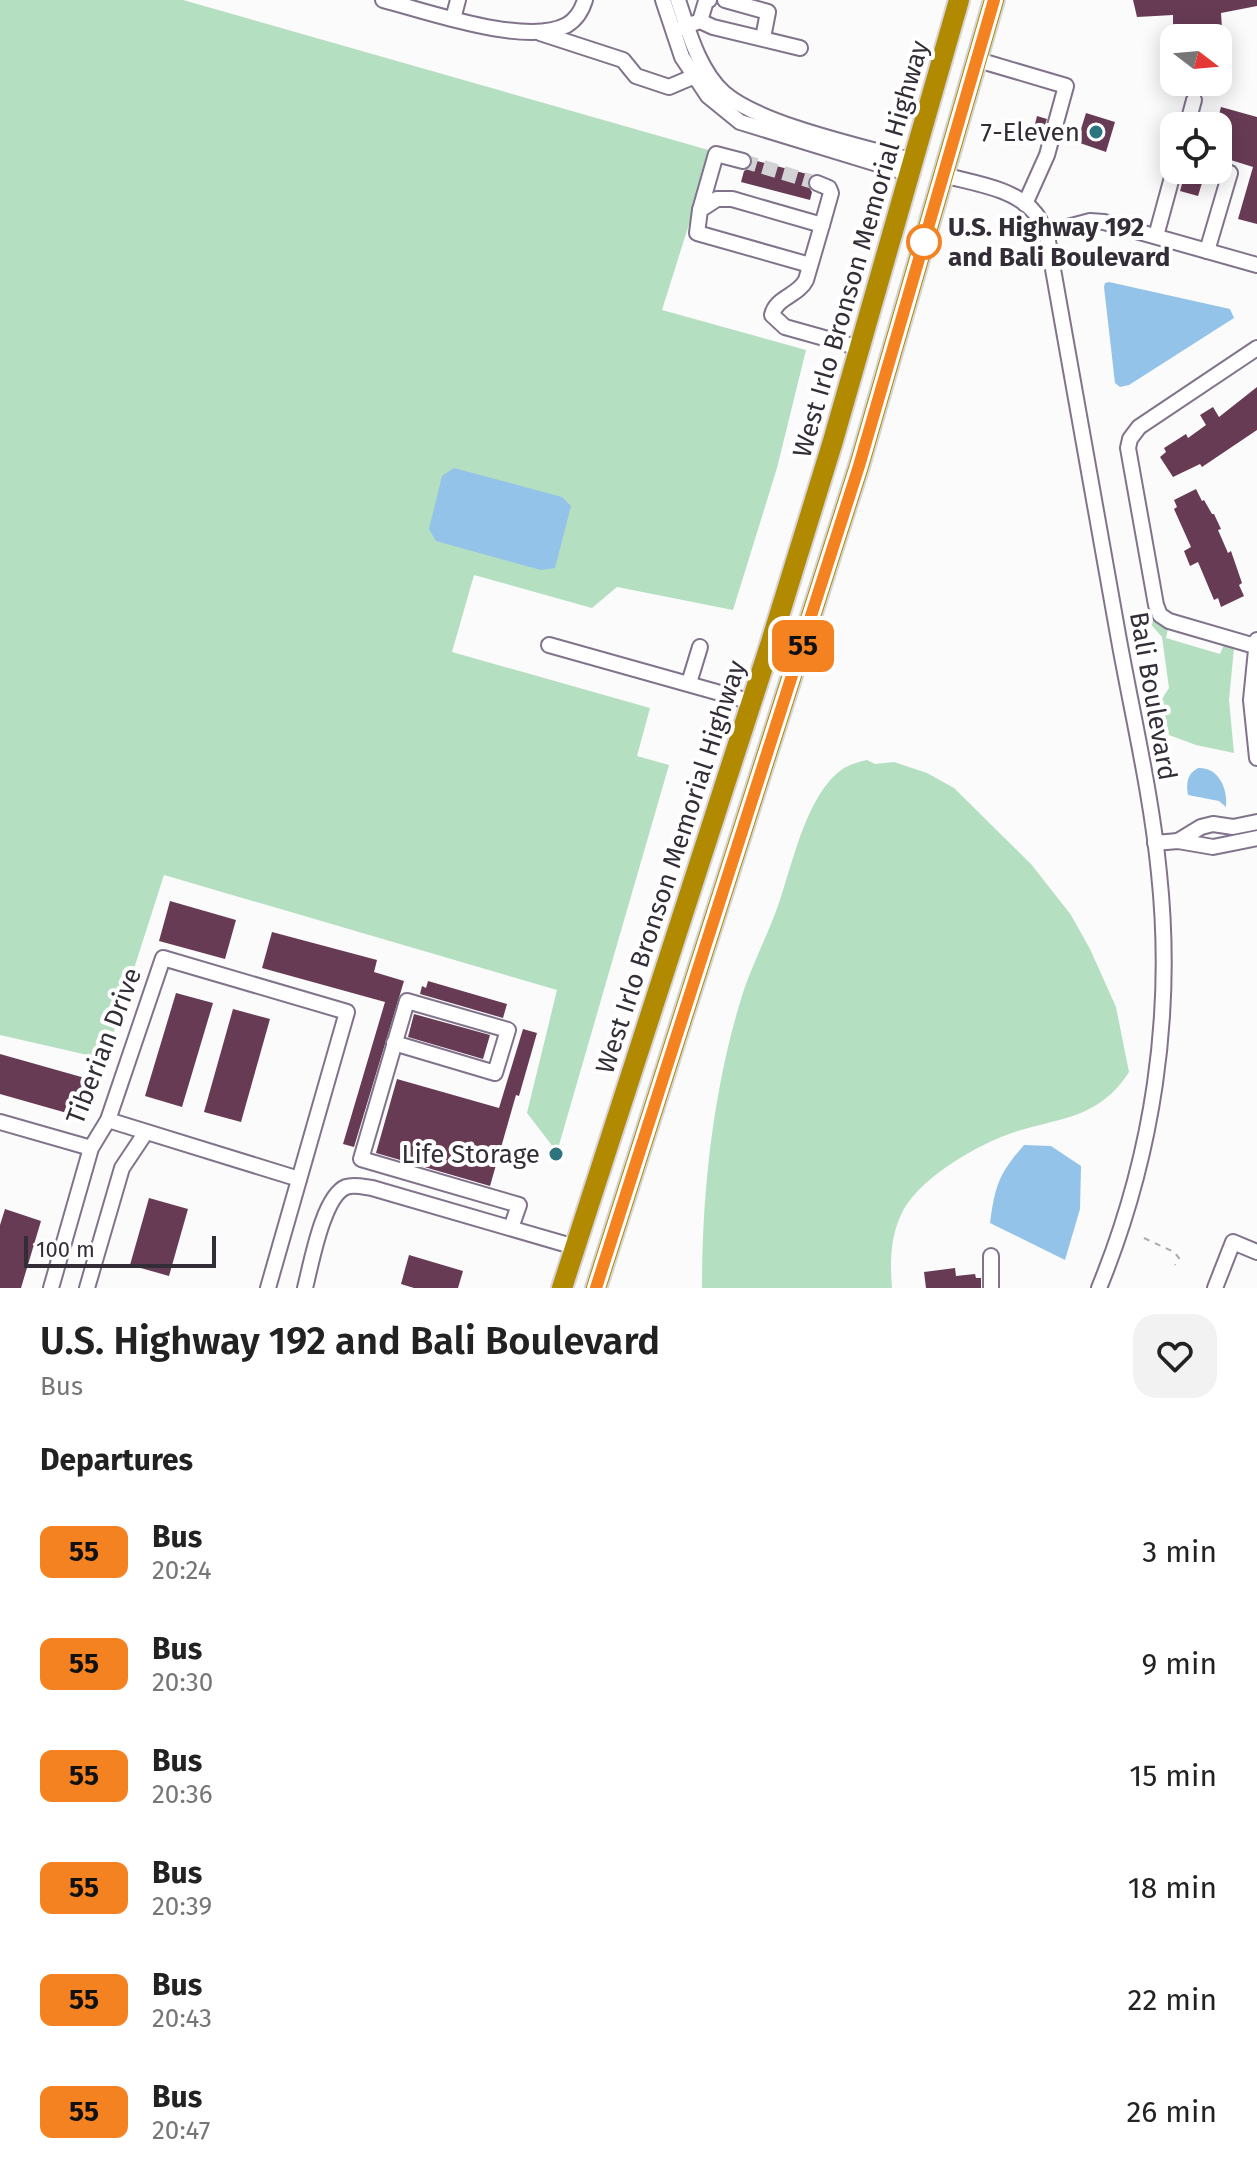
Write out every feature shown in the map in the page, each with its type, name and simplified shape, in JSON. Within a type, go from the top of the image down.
[{"type":"highway","name":"West Irlo Bronson Memorial Highway","points":[[562,1288],[771,642],[860,348],[959,0]]},
{"type":"highway","points":[[596,1288],[859,466],[994,0]]},
{"type":"highway","points":[[930,104],[932,154],[943,175]]},
{"type":"highway","points":[[912,167],[929,195],[928,225]]},
{"type":"highway","points":[[771,642],[771,685],[775,702],[782,711]]},
{"type":"highway","points":[[752,702],[762,730],[759,783]]},
{"type":"highway","points":[[593,1190],[594,1231],[598,1242],[608,1251]]},
{"type":"highway","points":[[575,1247],[582,1260],[588,1288]]},
{"type":"street","points":[[383,0],[492,28],[534,31],[565,26],[577,16],[585,0]]},
{"type":"street","points":[[453,19],[458,0]]},
{"type":"street","points":[[663,0],[687,26],[713,27],[800,48]]},
{"type":"street","points":[[678,0],[700,74],[724,93],[763,116],[912,167]]},
{"type":"street","points":[[687,26],[709,0]]},
{"type":"street","points":[[725,0],[768,12],[763,38]]},
{"type":"street","points":[[534,31],[623,60],[636,76],[669,87],[700,74]]},
{"type":"street","points":[[943,175],[995,190],[1025,204],[1047,155],[1066,86],[978,60]]},
{"type":"street","points":[[1191,112],[1194,100]]},
{"type":"street","points":[[743,161],[716,154],[700,210],[697,233],[810,265]]},
{"type":"street","points":[[817,183],[829,188],[831,193],[810,265],[802,287],[776,304],[772,315],[785,327],[860,348]]},
{"type":"street","points":[[1156,236],[1170,184]]},
{"type":"street","points":[[1207,251],[1227,184]]},
{"type":"street","points":[[700,210],[717,199],[732,199],[822,225]]},
{"type":"street","name":"Bali Boulevard","points":[[1025,204],[1035,212],[1045,233],[1155,843],[1162,897],[1164,977],[1153,1105],[1135,1184],[1099,1288]]},
{"type":"street","points":[[1045,233],[1090,221],[1104,222],[1257,265]]},
{"type":"street","points":[[1257,348],[1139,427],[1128,448],[1160,615],[1169,621],[1256,643],[1251,700],[1257,758]]},
{"type":"street","points":[[549,645],[752,702]]},
{"type":"street","points":[[689,683],[700,647]]},
{"type":"street","points":[[1178,841],[1201,827],[1213,824],[1233,827],[1257,822]]},
{"type":"street","points":[[1155,843],[1178,841],[1213,847],[1257,838]]},
{"type":"street","name":"Tiberian Drive","points":[[51,1288],[91,1148],[108,1120],[163,958],[347,1012],[268,1288]]},
{"type":"street","points":[[394,1043],[495,1073],[508,1030],[407,1001],[394,1043],[361,1159],[519,1205],[511,1228]]},
{"type":"street","points":[[108,1120],[299,1179]]},
{"type":"street","points":[[0,1122],[91,1148]]},
{"type":"street","points":[[87,1288],[122,1168],[146,1132]]},
{"type":"street","points":[[305,1288],[327,1208],[346,1187],[372,1188],[575,1247]]},
{"type":"street","points":[[1215,1288],[1233,1242],[1257,1252]]},
{"type":"street","points":[[991,1256],[991,1288]]},
{"type":"path","points":[[1144,1238],[1174,1252],[1179,1258],[1175,1265]]},
{"type":"green space","points":[[0,0],[183,0],[712,151],[662,310],[806,350],[777,468],[733,610],[617,587],[592,608],[474,575],[452,652],[650,708],[637,756],[669,765],[557,1152],[527,1113],[557,990],[164,875],[105,1059],[0,1035]]},
{"type":"green space","points":[[1153,618],[1168,628],[1166,638],[1220,654],[1224,645],[1234,648],[1229,700],[1234,753],[1196,745],[1169,735],[1162,699],[1169,688],[1162,637],[1148,621]]},
{"type":"green space","points":[[867,760],[875,764],[894,762],[927,773],[954,788],[1031,864],[1071,915],[1090,949],[1116,1007],[1129,1072],[1116,1089],[1087,1110],[1001,1137],[974,1150],[930,1179],[908,1203],[897,1224],[892,1251],[892,1288],[702,1288],[704,1215],[711,1142],[723,1069],[741,999],[775,915],[811,811],[831,779],[844,768]]},
{"type":"water","points":[[1109,282],[1230,309],[1234,318],[1129,385],[1120,387],[1115,383],[1104,287]]},
{"type":"water","points":[[454,468],[562,497],[571,506],[555,568],[541,570],[436,541],[429,529],[442,476]]},
{"type":"water","points":[[1198,768],[1212,771],[1221,780],[1226,807],[1219,801],[1188,795],[1188,779]]},
{"type":"water","points":[[1024,1145],[1051,1146],[1081,1166],[1080,1209],[1065,1260],[990,1223],[1000,1181]]},
{"type":"building","points":[[1133,0],[1257,0],[1257,6],[1221,13],[1222,24],[1173,24],[1173,15],[1137,17]]},
{"type":"building","points":[[1221,107],[1257,117],[1257,224],[1238,219],[1253,167],[1232,160],[1232,112],[1220,112]]},
{"type":"building","name":"7-Eleven","points":[[1086,113],[1115,122],[1106,152],[1077,142]]},
{"type":"building","points":[[1037,116],[1047,119],[1042,134],[1033,132]]},
{"type":"building","points":[[753,160],[811,175],[807,184],[812,192],[810,200],[741,182],[744,171],[751,167]]},
{"type":"building","points":[[1182,184],[1202,184],[1198,196],[1180,191]]},
{"type":"building","points":[[1257,387],[1257,430],[1202,467],[1200,464],[1173,477],[1160,457],[1166,452],[1164,448],[1186,434],[1188,438],[1206,425],[1200,415],[1213,407],[1219,417]]},
{"type":"building","points":[[1196,489],[1214,514],[1242,583],[1239,585],[1244,596],[1221,607],[1218,598],[1214,600],[1198,562],[1190,566],[1184,551],[1191,547],[1174,509],[1177,507],[1174,500]]},
{"type":"building","points":[[170,901],[236,920],[225,959],[159,941]]},
{"type":"building","points":[[272,932],[377,960],[374,972],[404,981],[354,1147],[343,1144],[385,1002],[262,968]]},
{"type":"building","points":[[428,981],[507,1004],[503,1018],[420,994],[422,986],[426,988]]},
{"type":"building","points":[[176,993],[213,1003],[182,1107],[145,1096]]},
{"type":"building","points":[[233,1009],[270,1019],[241,1122],[204,1112]]},
{"type":"building","points":[[414,1014],[490,1035],[483,1059],[408,1037]]},
{"type":"building","points":[[523,1029],[537,1033],[490,1186],[376,1153],[397,1079],[499,1108]]},
{"type":"building","points":[[0,1054],[92,1080],[81,1117],[0,1094]]},
{"type":"building","points":[[149,1198],[188,1209],[169,1276],[130,1265]]},
{"type":"building","points":[[5,1209],[41,1221],[21,1288],[0,1288],[0,1225]]},
{"type":"building","points":[[409,1255],[463,1271],[458,1288],[414,1288],[401,1284]]},
{"type":"building","points":[[955,1268],[956,1276],[975,1274],[976,1278],[981,1278],[981,1288],[926,1288],[924,1272]]},
{"type":"tunnel","points":[[743,161],[817,183]]},
{"type":"bus line","name":"55","points":[[596,1288],[859,466],[994,0]]},
{"type":"place","name":"7-Eleven","points":[[1096,132]]},
{"type":"place","name":"U.S. Highway 192 and Bali Boulevard","points":[[924,242]]},
{"type":"place","name":"Life Storage","points":[[556,1154]]}]
